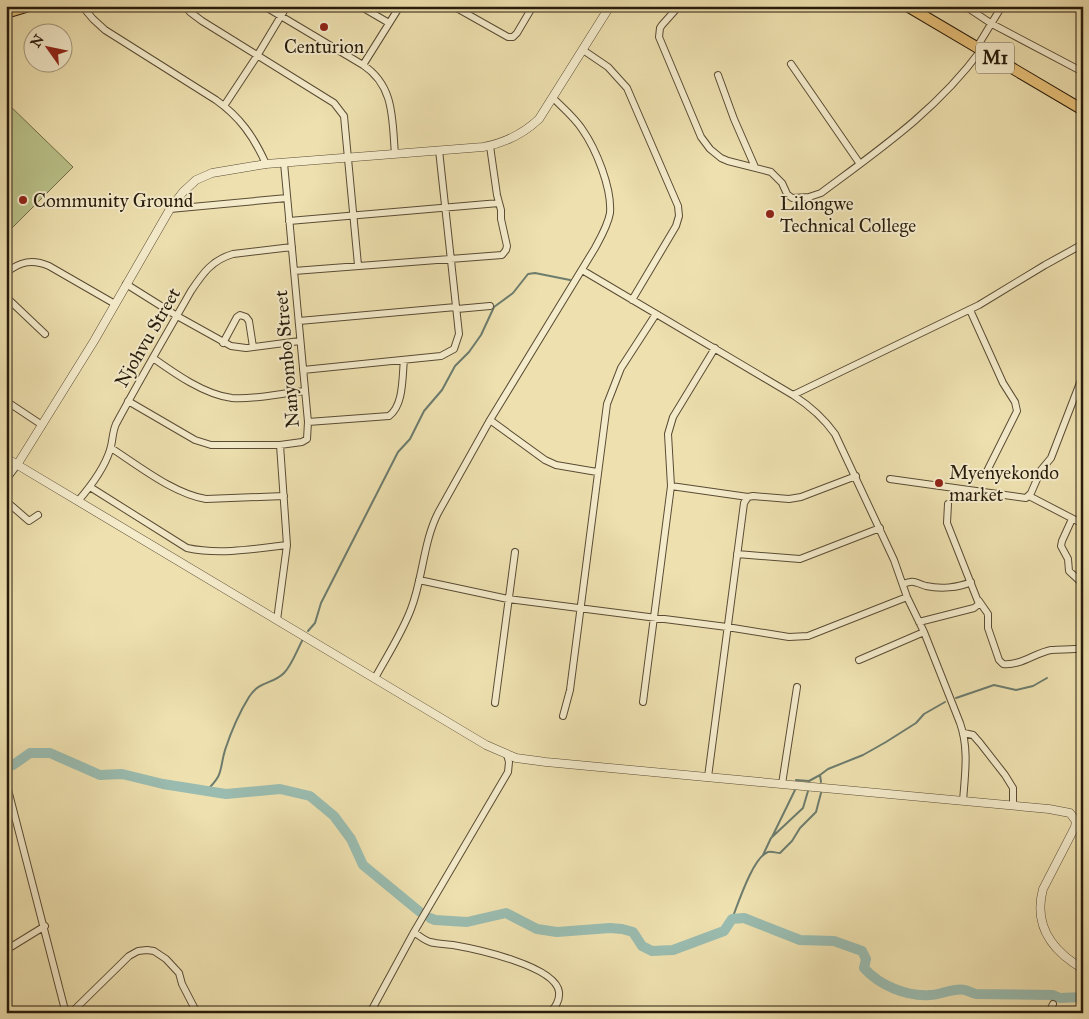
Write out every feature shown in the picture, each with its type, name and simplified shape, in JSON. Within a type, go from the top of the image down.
[{"type":"highway","points":[[9,13],[29,6]]},
{"type":"highway","name":"M1","points":[[907,6],[1083,110]]},
{"type":"street","points":[[185,6],[202,21],[338,106],[344,116],[358,265]]},
{"type":"street","points":[[264,6],[363,65],[380,80],[387,92],[390,104],[395,154]]},
{"type":"street","points":[[224,106],[258,56],[287,6]]},
{"type":"street","points":[[360,6],[389,24]]},
{"type":"street","points":[[363,65],[400,6]]},
{"type":"street","points":[[453,6],[508,37],[517,33],[533,6]]},
{"type":"street","points":[[6,480],[42,425],[170,210],[186,188],[203,176],[212,173],[266,164],[348,159],[490,146],[514,138],[539,119],[610,6]]},
{"type":"street","points":[[679,6],[660,28],[660,37],[701,137],[710,149],[721,158],[767,170],[774,174],[784,186],[787,194],[792,198],[809,197],[821,193],[885,146],[926,112],[965,72],[1002,6]]},
{"type":"street","points":[[965,6],[992,24],[1083,72]]},
{"type":"street","points":[[84,7],[105,30],[224,106],[246,128],[266,164]]},
{"type":"street","points":[[583,50],[608,67],[627,88],[678,206],[679,216],[676,226],[632,300]]},
{"type":"street","points":[[791,64],[860,164]]},
{"type":"street","points":[[718,75],[734,119],[755,167]]},
{"type":"street","points":[[375,678],[409,615],[432,526],[490,420],[582,270],[607,225],[610,212],[603,173],[587,136],[571,115],[553,98]]},
{"type":"street","points":[[294,270],[502,255],[507,246],[490,146]]},
{"type":"street","points":[[303,370],[441,356],[454,349],[459,334],[439,150]]},
{"type":"street","name":"Nanyombo Street","points":[[278,620],[287,544],[280,445],[305,441],[308,435],[284,163]]},
{"type":"street","points":[[170,210],[287,198]]},
{"type":"street","points":[[289,222],[499,203]]},
{"type":"street","points":[[793,395],[970,310],[1083,244]]},
{"type":"street","name":"Njohvu Street","points":[[78,501],[90,487],[106,460],[111,448],[114,428],[128,401],[203,273],[216,261],[233,254],[292,247]]},
{"type":"street","points":[[6,273],[21,263],[39,262],[115,304]]},
{"type":"street","points":[[582,270],[793,395],[814,409],[826,420],[835,434],[880,528],[964,732],[966,758],[963,801]]},
{"type":"street","points":[[126,284],[177,316],[223,342],[238,348],[252,348],[300,341]]},
{"type":"street","points":[[6,297],[45,334]]},
{"type":"street","points":[[299,321],[490,306]]},
{"type":"street","points":[[970,310],[1002,383],[1015,402],[1017,411],[986,473]]},
{"type":"street","points":[[563,716],[570,690],[607,404],[621,368],[656,314]]},
{"type":"street","points":[[223,342],[237,317],[240,315],[246,316],[249,320],[252,348]]},
{"type":"street","points":[[643,702],[671,486],[668,434],[670,422],[715,348]]},
{"type":"street","points":[[153,358],[171,371],[203,388],[225,396],[239,398],[305,391]]},
{"type":"street","points":[[308,422],[389,416],[396,409],[400,399],[404,360]]},
{"type":"street","points":[[890,479],[1024,499],[1029,496],[1041,470],[1050,458],[1083,375]]},
{"type":"street","points":[[6,401],[42,425]]},
{"type":"street","points":[[128,401],[203,443],[219,446],[280,445]]},
{"type":"street","points":[[490,420],[545,460],[597,472]]},
{"type":"street","points":[[111,448],[179,491],[195,498],[284,496]]},
{"type":"street","points":[[6,458],[486,745],[506,755],[555,763],[1066,812],[1074,816],[1079,822]]},
{"type":"street","points":[[671,486],[748,497],[759,495],[790,499],[801,497],[856,476]]},
{"type":"street","points":[[90,487],[187,548],[218,551],[287,544]]},
{"type":"street","points":[[1029,496],[1083,524]]},
{"type":"street","points":[[708,778],[742,508],[748,497]]},
{"type":"street","points":[[6,501],[29,521],[38,515]]},
{"type":"street","points":[[948,504],[947,523],[979,601],[988,614],[988,628],[999,660],[1003,664],[1012,664],[1053,650],[1083,648]]},
{"type":"street","points":[[1072,519],[1062,541],[1062,546],[1068,559],[1068,569],[1083,584]]},
{"type":"street","points":[[737,554],[800,559],[880,528]]},
{"type":"street","points":[[495,703],[515,552]]},
{"type":"street","points":[[419,580],[508,599],[727,627],[788,637],[808,636],[907,597]]},
{"type":"street","points":[[903,584],[914,581],[925,586],[958,586],[971,582]]},
{"type":"street","points":[[919,622],[974,608],[979,604],[979,601]]},
{"type":"street","points":[[859,660],[924,632]]},
{"type":"street","points":[[782,784],[797,686]]},
{"type":"street","points":[[964,732],[972,735],[980,743],[1005,775],[1013,788],[1013,806]]},
{"type":"street","points":[[370,1013],[414,932],[508,772],[509,762],[506,755]]},
{"type":"street","points":[[6,782],[45,926],[64,1008],[67,1011],[74,1010],[129,956],[138,951],[147,950],[154,951],[166,958],[177,968],[182,984],[196,1013]]},
{"type":"street","points":[[1083,812],[1043,889],[1040,900],[1040,910],[1045,930],[1052,945],[1083,969]]},
{"type":"street","points":[[6,950],[45,926]]},
{"type":"street","points":[[414,932],[432,943],[462,947],[519,962],[545,975],[558,988],[560,993],[556,1005],[550,1013]]},
{"type":"street","points":[[1049,1013],[1053,1004]]},
{"type":"green space","name":"Community Ground","points":[[6,102],[73,167],[6,234]]},
{"type":"waterway","points":[[308,631],[315,623],[321,603],[398,452],[410,439],[424,411],[442,390],[455,366],[469,352],[481,335],[494,307],[513,293],[528,274],[535,273],[570,280]]},
{"type":"waterway","points":[[206,791],[218,776],[230,736],[249,697],[257,688],[280,677],[287,670],[303,639]]},
{"type":"waterway","points":[[956,698],[994,685],[1016,690],[1033,686],[1047,678]]},
{"type":"waterway","points":[[821,782],[820,775],[828,769],[863,755],[886,742],[916,723],[924,714],[945,702]]},
{"type":"waterway","points":[[6,765],[13,765],[30,753],[50,753],[100,775],[122,774],[163,784],[226,794],[280,789],[310,796],[334,816],[351,839],[363,865],[420,912]]},
{"type":"waterway","points":[[796,780],[809,781],[820,775]]},
{"type":"waterway","points":[[772,837],[795,790]]},
{"type":"waterway","points":[[763,855],[771,838],[803,808],[808,791]]},
{"type":"waterway","points":[[732,919],[757,862],[768,852],[780,853],[792,841],[800,828],[816,812],[821,793]]},
{"type":"waterway","points":[[430,918],[467,922],[506,913],[537,929],[557,932],[610,928],[622,929],[633,932],[642,946],[652,951],[673,950],[724,931],[732,919],[744,918],[800,940],[834,941],[862,951],[866,959],[864,968],[885,985],[903,992],[934,995],[961,989],[976,994],[1053,995],[1060,998],[1083,997]]},
{"type":"place","name":"Centurion","points":[[324,27]]},
{"type":"place","name":"Community Ground","points":[[23,200]]},
{"type":"place","name":"Lilongwe Technical College","points":[[770,214]]},
{"type":"place","name":"Myenyekondo market","points":[[939,483]]}]
